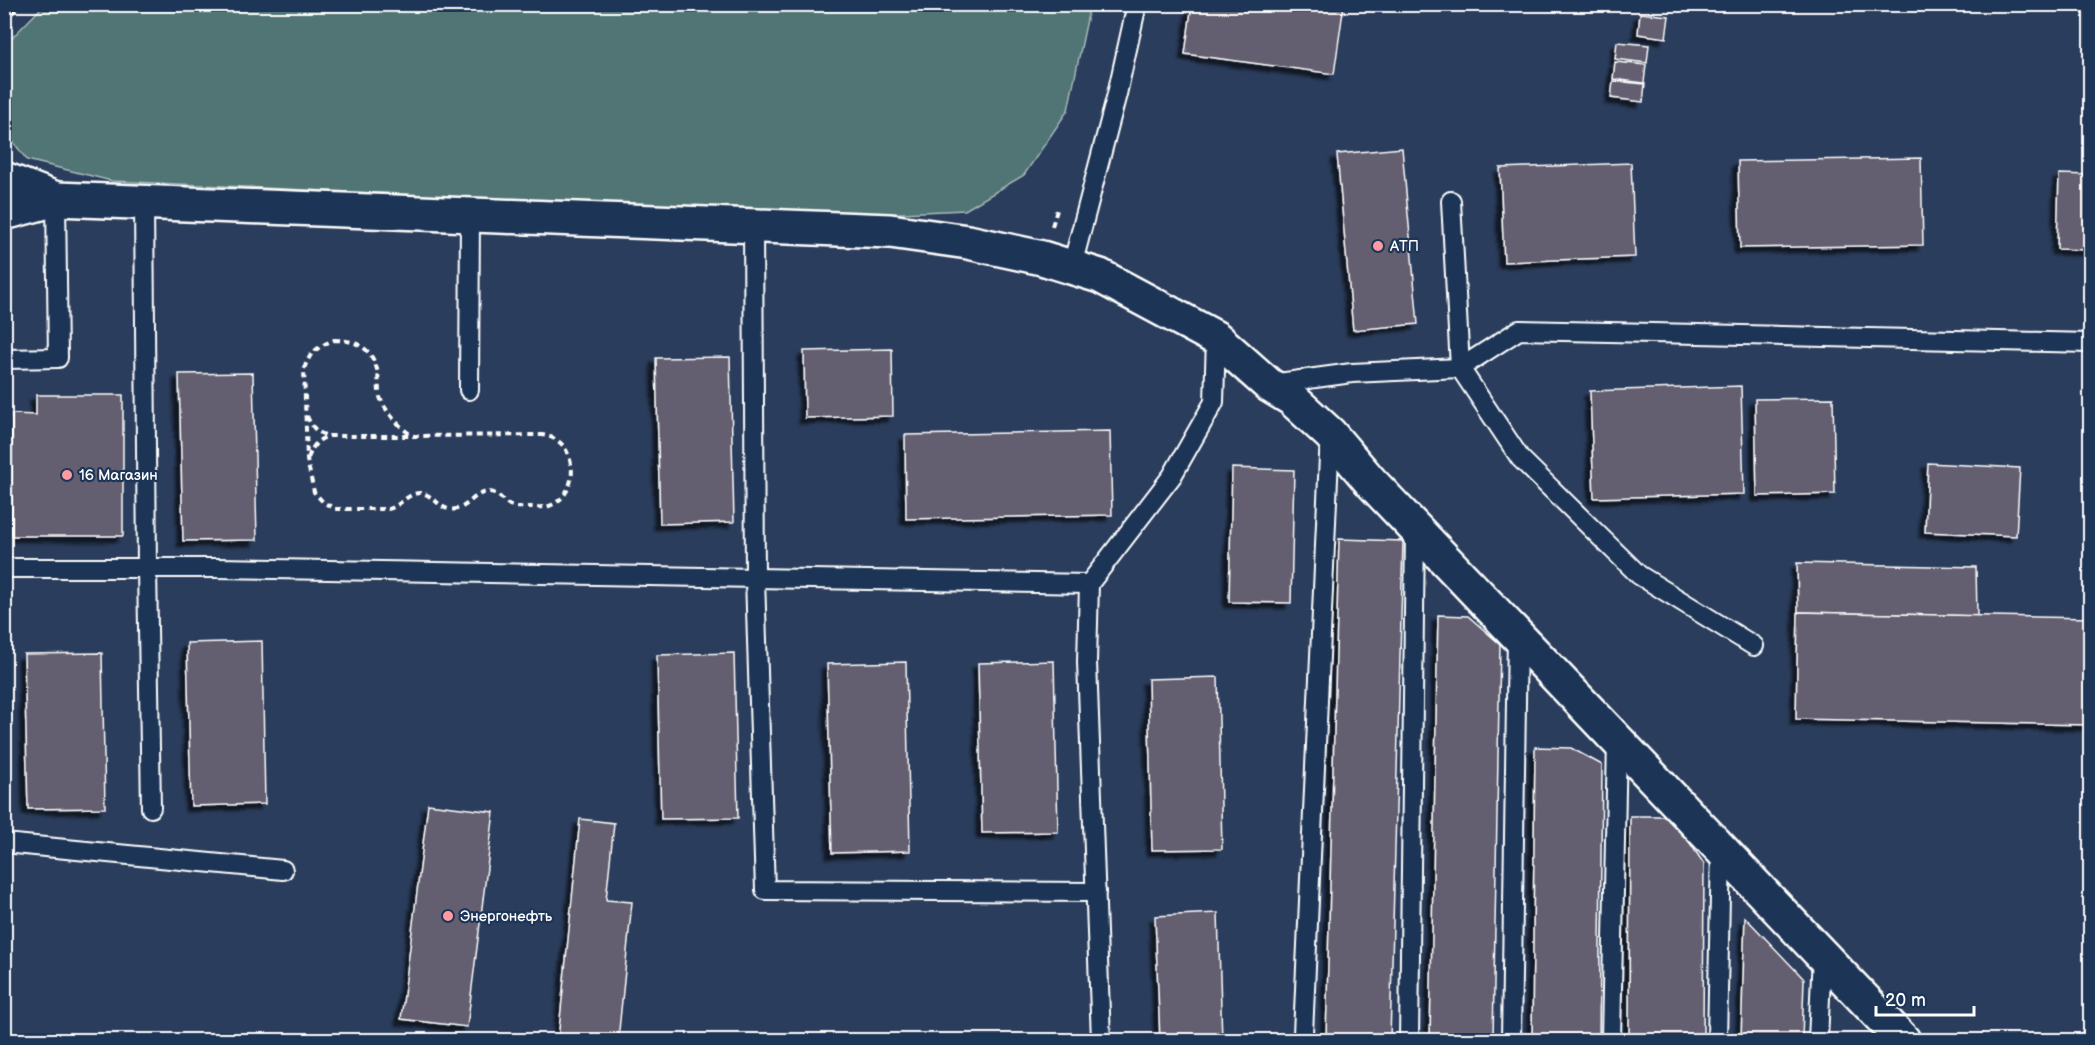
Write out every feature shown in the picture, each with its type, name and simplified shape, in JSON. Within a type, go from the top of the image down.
[{"type":"street","points":[[4,179],[56,199]]},
{"type":"street","points":[[4,213],[56,199],[890,231],[968,242],[1072,266],[1100,276],[1216,338],[1269,385],[1292,399],[1330,434],[1371,482],[1903,1041]]},
{"type":"lane","points":[[1072,266],[1117,94],[1137,4]]},
{"type":"lane","points":[[4,360],[58,358],[56,199]]},
{"type":"lane","points":[[1451,201],[1460,368],[1520,458],[1639,575],[1754,646]]},
{"type":"lane","points":[[144,202],[151,808]]},
{"type":"lane","points":[[469,390],[470,214]]},
{"type":"lane","points":[[753,225],[755,578],[765,890],[1095,892]]},
{"type":"lane","points":[[1269,385],[1353,373],[1460,368],[1519,330],[2091,343]]},
{"type":"lane","points":[[1101,1041],[1087,662],[1089,584],[1172,476],[1214,402],[1216,338]]},
{"type":"lane","points":[[1303,1034],[1330,434]]},
{"type":"lane","points":[[1409,1041],[1415,528]]},
{"type":"lane","points":[[4,568],[147,568],[1089,584]]},
{"type":"lane","points":[[1511,1041],[1517,635]]},
{"type":"lane","points":[[1611,1041],[1617,740]]},
{"type":"lane","points":[[4,843],[284,870]]},
{"type":"lane","points":[[1717,1041],[1721,849]]},
{"type":"lane","points":[[1818,1041],[1822,955]]},
{"type":"path","points":[[4,21],[21,4]]},
{"type":"path","points":[[306,412],[311,426],[318,433],[329,436],[413,436],[542,435],[553,436],[563,444],[572,465],[569,487],[556,502],[546,507],[513,507],[495,493],[487,492],[479,494],[461,508],[453,510],[444,508],[427,495],[420,493],[388,509],[335,509],[323,502],[314,492],[307,460],[304,369],[309,356],[317,347],[334,340],[350,340],[365,348],[378,374],[379,394],[383,405],[400,426],[413,436]]},
{"type":"path","points":[[307,460],[319,439],[329,436]]},
{"type":"green space","points":[[44,5],[1090,5],[1068,110],[1024,175],[965,210],[860,215],[112,181],[27,160],[5,131],[5,45]]},
{"type":"building","points":[[1192,4],[1344,4],[1334,74],[1185,54]]},
{"type":"building","points":[[1640,13],[1669,16],[1666,38],[1638,34]]},
{"type":"building","points":[[1617,42],[1649,45],[1647,63],[1615,59]]},
{"type":"building","points":[[1615,62],[1646,65],[1644,83],[1613,79]]},
{"type":"building","points":[[1613,81],[1645,84],[1643,102],[1611,98]]},
{"type":"building","name":"АТП","points":[[1402,148],[1418,324],[1353,330],[1337,154]]},
{"type":"building","points":[[1921,158],[1923,245],[1740,248],[1738,161]]},
{"type":"building","points":[[1631,163],[1635,257],[1504,262],[1500,168]]},
{"type":"building","points":[[2059,174],[2090,175],[2090,250],[2057,249]]},
{"type":"building","points":[[892,349],[893,416],[805,418],[804,351]]},
{"type":"building","points":[[730,357],[734,522],[660,524],[656,358]]},
{"type":"building","points":[[253,373],[257,540],[183,541],[179,374]]},
{"type":"building","points":[[1741,386],[1744,494],[1594,498],[1590,391]]},
{"type":"building","name":"16 Магазин","points":[[36,395],[123,395],[123,536],[12,536],[12,414],[36,415]]},
{"type":"building","points":[[1833,398],[1835,494],[1757,496],[1755,399]]},
{"type":"building","points":[[1110,431],[1112,515],[906,519],[905,435]]},
{"type":"building","points":[[1928,463],[2020,468],[2016,536],[1925,532]]},
{"type":"building","points":[[1232,468],[1294,470],[1291,603],[1229,602]]},
{"type":"building","points":[[1339,539],[1403,541],[1390,1040],[1326,1040]]},
{"type":"building","points":[[1797,563],[1976,567],[1977,616],[1798,612]]},
{"type":"building","points":[[1798,612],[2090,618],[2090,725],[1796,719]]},
{"type":"building","points":[[1438,615],[1468,616],[1500,644],[1493,1040],[1430,1040]]},
{"type":"building","points":[[262,641],[265,804],[191,806],[187,643]]},
{"type":"building","points":[[102,653],[105,808],[28,809],[24,654]]},
{"type":"building","points":[[734,653],[738,818],[661,819],[657,655]]},
{"type":"building","points":[[1054,661],[1058,832],[982,833],[978,663]]},
{"type":"building","points":[[906,662],[910,851],[832,853],[827,664]]},
{"type":"building","points":[[1218,677],[1222,849],[1152,850],[1148,679]]},
{"type":"building","points":[[1535,747],[1571,748],[1602,765],[1599,1040],[1532,1040]]},
{"type":"building","name":"Энергонефть","points":[[428,804],[494,812],[467,1027],[401,1019]]},
{"type":"building","points":[[1630,816],[1672,816],[1704,864],[1703,1040],[1629,1040]]},
{"type":"building","points":[[580,819],[614,823],[606,900],[632,902],[618,1040],[558,1040]]},
{"type":"building","points":[[1218,913],[1222,1040],[1160,1040],[1155,916]]},
{"type":"building","points":[[1745,917],[1804,979],[1802,1040],[1741,1040]]},
{"type":"place","name":"АТП","points":[[1378,246]]},
{"type":"place","name":"16 Магазин","points":[[67,475]]},
{"type":"place","name":"Энергонефть","points":[[448,916]]}]
